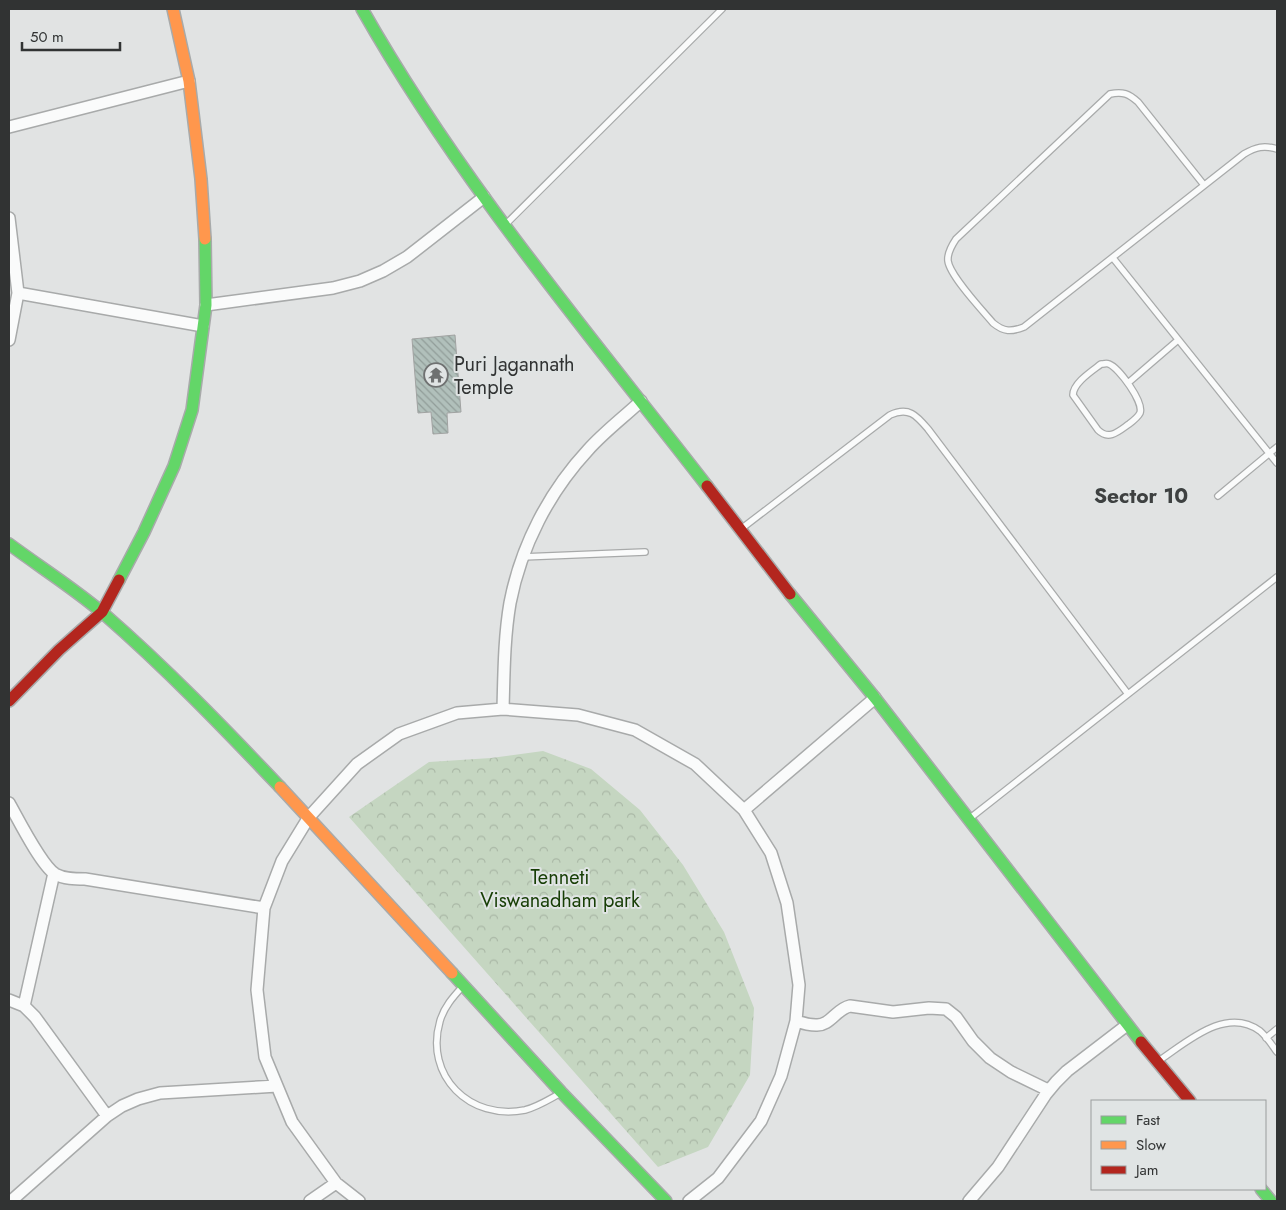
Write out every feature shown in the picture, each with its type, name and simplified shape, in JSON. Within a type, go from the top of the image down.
[{"type":"street","points":[[9,701],[59,650],[102,612],[144,532],[174,466],[192,410],[206,305],[206,250],[201,179],[189,81],[173,9]]},
{"type":"street","points":[[362,9],[388,55],[504,226],[611,366],[641,401],[740,530],[875,698],[1127,1025],[1189,1100]]},
{"type":"street","points":[[9,127],[189,81]]},
{"type":"street","points":[[206,305],[333,288],[360,280],[383,271],[407,257],[484,197]]},
{"type":"street","points":[[9,221],[18,293],[9,340]]},
{"type":"street","points":[[18,293],[203,326]]},
{"type":"street","points":[[503,709],[505,651],[510,604],[521,557],[541,516],[564,479],[588,450],[641,401]]},
{"type":"street","points":[[9,544],[102,612],[151,656],[209,713],[309,817],[561,1092],[666,1201]]},
{"type":"street","points":[[744,810],[875,698]]},
{"type":"street","points":[[360,1201],[336,1184],[292,1122],[265,1057],[257,990],[264,908],[282,861],[309,817],[356,764],[399,734],[457,713],[503,709],[578,715],[635,730],[695,764],[744,810],[770,852],[787,903],[798,985],[796,1021],[781,1076],[761,1121],[718,1178],[689,1201]]},
{"type":"street","points":[[9,803],[42,860],[54,874],[69,879],[85,879],[264,908]]},
{"type":"street","points":[[24,1006],[54,874]]},
{"type":"street","points":[[9,1000],[24,1006],[35,1017],[108,1116]]},
{"type":"street","points":[[796,1021],[814,1026],[822,1025],[844,1007],[850,1006],[893,1012],[929,1008],[946,1009],[956,1017],[973,1041],[990,1058],[1011,1072],[1048,1090]]},
{"type":"street","points":[[969,1201],[998,1167],[1048,1090],[1067,1070],[1127,1025]]},
{"type":"street","points":[[11,1201],[108,1116],[122,1106],[138,1099],[160,1093],[277,1086]]},
{"type":"street","points":[[310,1201],[336,1184]]},
{"type":"street","points":[[1262,1190],[1271,1201]]},
{"type":"lane","points":[[504,226],[722,9]]},
{"type":"lane","points":[[1204,185],[1130,94],[1120,92],[1110,94],[956,239],[950,248],[948,260],[952,272],[993,323],[1001,329],[1009,331],[1024,326],[1254,148],[1266,146],[1277,149]]},
{"type":"lane","points":[[1113,258],[1277,463]]},
{"type":"lane","points":[[1128,383],[1178,340]]},
{"type":"lane","points":[[1106,364],[1112,366],[1128,383],[1140,402],[1140,413],[1116,433],[1106,435],[1102,433],[1075,400],[1073,395],[1075,387],[1097,367],[1106,364]]},
{"type":"lane","points":[[740,530],[890,415],[904,410],[912,413],[928,429],[1128,694]]},
{"type":"lane","points":[[1218,496],[1277,448]]},
{"type":"lane","points":[[521,557],[645,552]]},
{"type":"lane","points":[[968,820],[1277,578]]},
{"type":"lane","points":[[463,986],[447,1004],[440,1020],[437,1036],[437,1056],[443,1073],[454,1090],[470,1102],[489,1110],[505,1112],[525,1110],[541,1104],[561,1092]]},
{"type":"lane","points":[[1158,1061],[1204,1031],[1221,1023],[1236,1023],[1259,1031],[1277,1052]]},
{"type":"lane","points":[[1266,1038],[1277,1029]]},
{"type":"green space","name":"Tenneti Viswanadham park","points":[[543,751],[591,769],[640,810],[683,865],[724,932],[754,1008],[750,1075],[708,1147],[658,1167],[349,817],[429,762],[491,758]]},
{"type":"building","name":"Puri Jagannath Temple","points":[[455,335],[461,412],[447,413],[448,433],[433,434],[431,412],[418,413],[412,339]]},
{"type":"traffic: fast","points":[[362,9],[400,73],[482,195],[707,486]]},
{"type":"traffic: fast","points":[[119,580],[144,532],[174,466],[192,410],[206,305],[205,239]]},
{"type":"traffic: fast","points":[[9,544],[81,596],[127,634],[194,698],[280,787]]},
{"type":"traffic: fast","points":[[790,594],[875,698],[1141,1042]]},
{"type":"traffic: fast","points":[[452,973],[561,1092],[666,1201]]},
{"type":"traffic: fast","points":[[1262,1190],[1271,1201]]},
{"type":"traffic: slow","points":[[173,9],[189,81],[201,179],[205,239]]},
{"type":"traffic: slow","points":[[280,787],[452,973]]},
{"type":"traffic: jam","points":[[707,486],[790,594]]},
{"type":"traffic: jam","points":[[9,701],[59,650],[102,612],[119,580]]},
{"type":"traffic: jam","points":[[1141,1042],[1189,1100]]},
{"type":"place","name":"Puri Jagannath Temple","points":[[436,375]]},
{"type":"district","name":"Sector 10","points":[[1141,496]]}]
